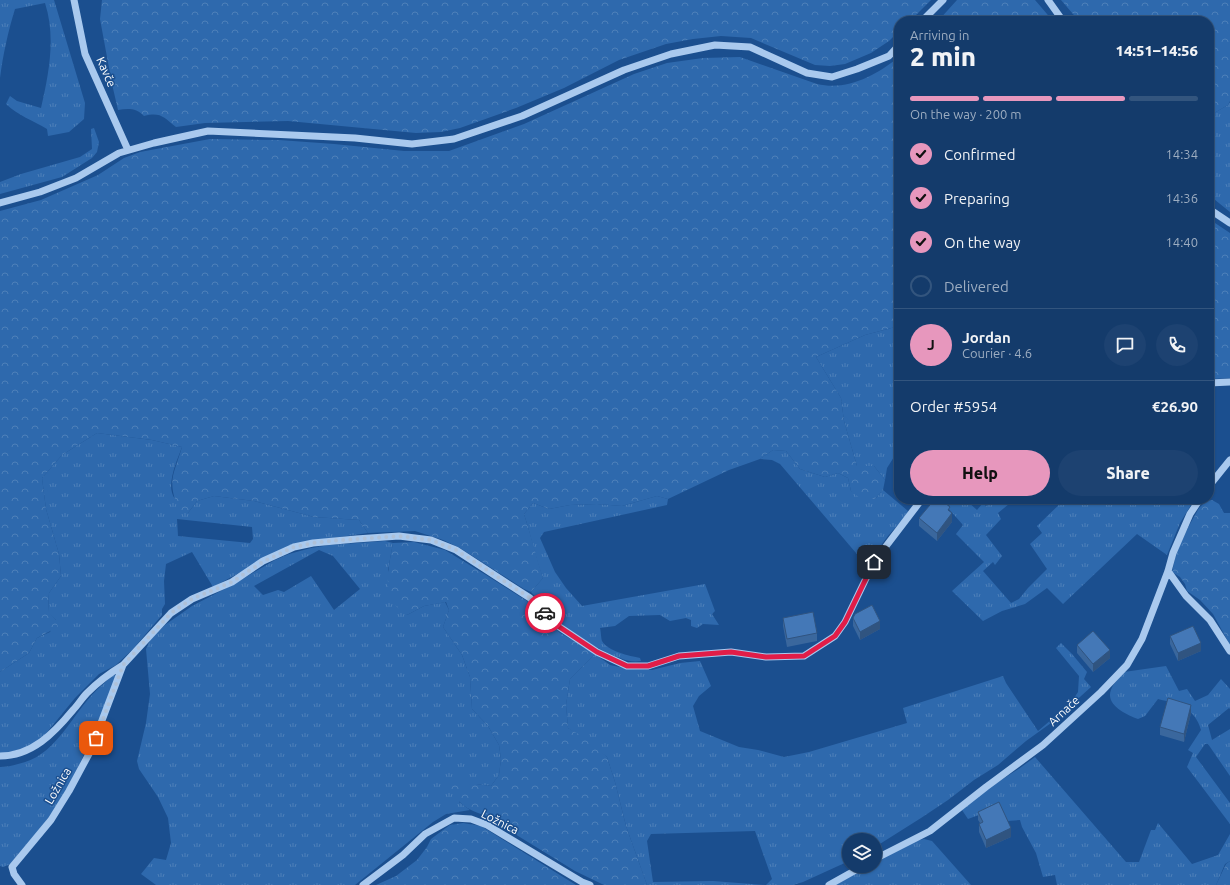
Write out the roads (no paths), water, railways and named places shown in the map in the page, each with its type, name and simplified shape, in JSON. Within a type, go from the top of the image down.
[{"type":"street","name":"Kavče","points":[[74,0],[85,54],[128,150]]},
{"type":"street","points":[[927,16],[943,0]]},
{"type":"street","points":[[1048,0],[1059,16]]},
{"type":"street","points":[[0,204],[40,192],[76,178],[119,153],[154,143],[208,131],[355,138],[412,144],[454,139],[522,116],[624,70],[671,54],[715,45],[750,47],[807,73],[832,78],[889,56],[894,50]]},
{"type":"street","points":[[1214,212],[1230,223]]},
{"type":"street","points":[[1214,383],[1230,382]]},
{"type":"street","points":[[1214,480],[1230,460]]},
{"type":"street","name":"Ložnica","points":[[0,756],[10,756],[23,753],[43,741],[57,729],[86,694],[106,675],[123,665],[171,613],[187,602],[232,582],[264,561],[294,547],[313,543],[399,536],[431,540],[456,550],[530,598],[558,626],[597,652],[627,666],[648,666],[679,656],[731,652],[766,657],[804,656],[835,636],[845,622],[874,562],[918,504]]},
{"type":"street","name":"Arnače","points":[[882,855],[930,831],[1043,745],[1101,692],[1127,665],[1142,639],[1168,571],[1173,553],[1190,514],[1197,504]]},
{"type":"street","points":[[1168,571],[1186,596],[1210,620],[1230,650]]},
{"type":"street","name":"Ložnica","points":[[22,885],[14,874],[12,867],[51,820],[69,791],[90,752],[123,665]]},
{"type":"street","name":"Ložnica","points":[[363,885],[403,855],[425,834],[454,818],[471,819],[487,825],[582,882],[590,885]]},
{"type":"street","points":[[830,885],[851,873]]}]
